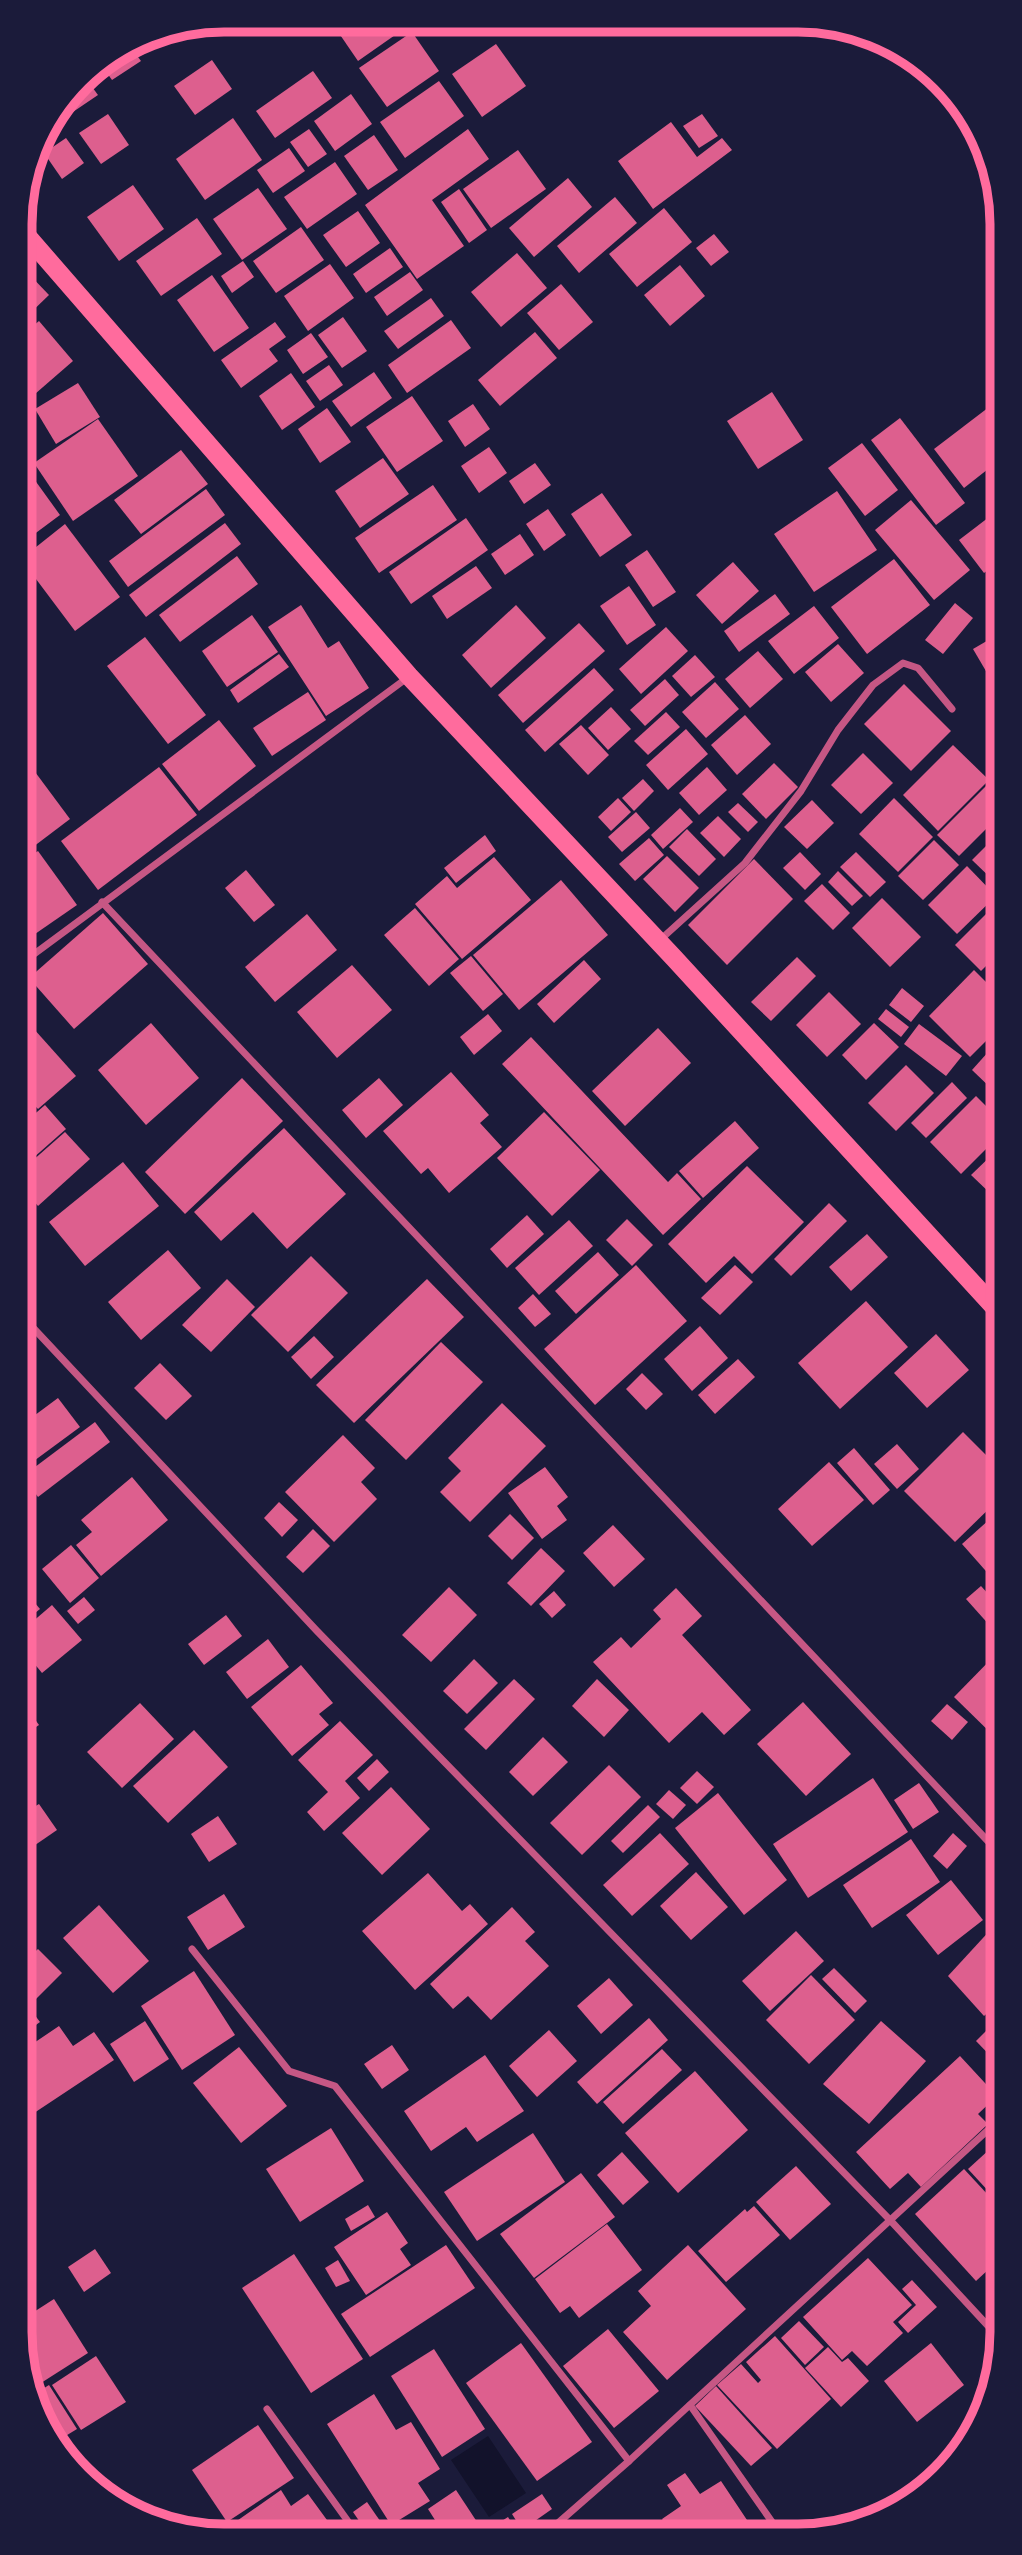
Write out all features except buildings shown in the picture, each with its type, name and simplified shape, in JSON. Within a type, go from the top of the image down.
[{"type":"highway","points":[[32,242],[409,676],[659,942],[990,1302]]},
{"type":"street","points":[[659,942],[745,863],[801,791],[838,730],[873,685],[903,663],[918,668],[952,709]]},
{"type":"street","points":[[32,955],[409,676]]},
{"type":"street","points":[[102,902],[990,1843]]},
{"type":"street","points":[[32,1327],[317,1631],[890,2220],[990,2328]]},
{"type":"street","points":[[192,1949],[289,2071],[335,2086],[629,2461]]},
{"type":"street","points":[[557,2524],[629,2461],[990,2128]]},
{"type":"street","points":[[690,2405],[773,2524]]},
{"type":"street","points":[[267,2409],[350,2524]]},
{"type":"shaded area","points":[[488,2436],[526,2493],[489,2517],[451,2460]]}]
